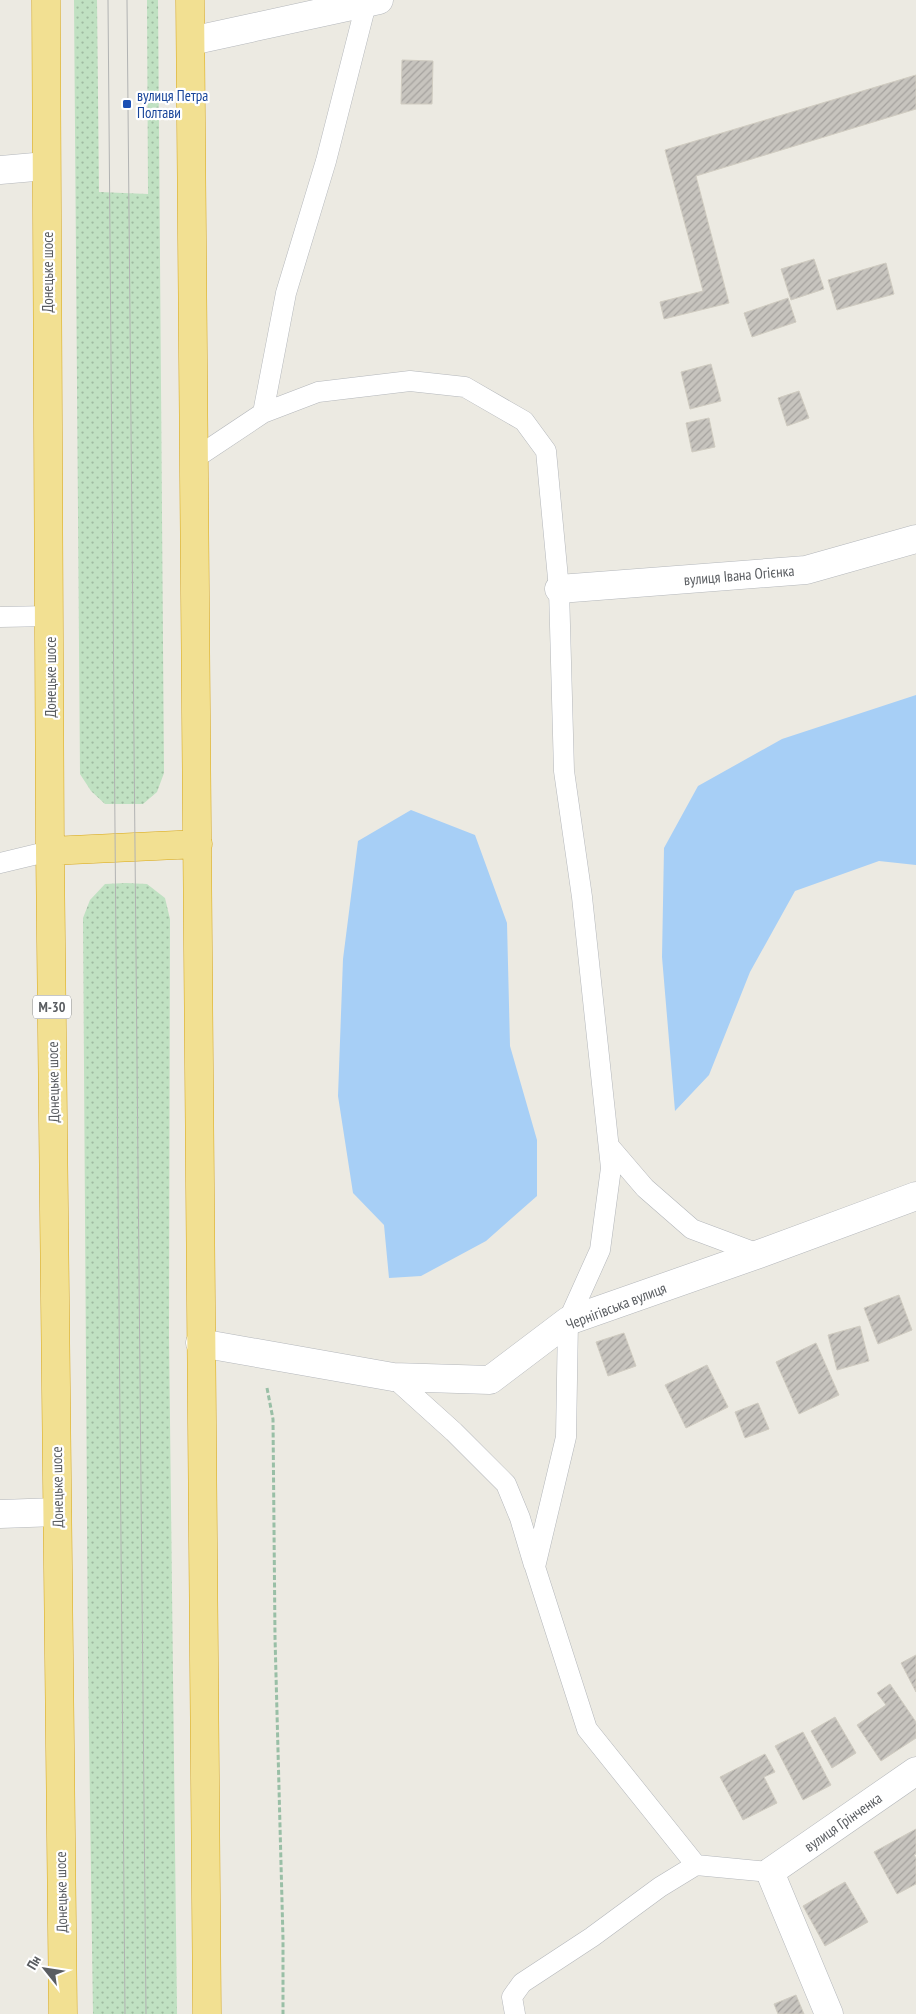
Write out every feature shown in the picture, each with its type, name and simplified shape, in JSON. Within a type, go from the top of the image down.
[{"type":"highway","name":"Донецьке шосе","points":[[46,0],[50,852],[63,2014]]},
{"type":"highway","points":[[190,0],[207,2014]]},
{"type":"highway","points":[[50,852],[198,844]]},
{"type":"street","points":[[190,41],[372,2]]},
{"type":"street","points":[[0,170],[46,166]]},
{"type":"street","name":"вулиця Івана Огієнка","points":[[558,590],[806,570],[916,539]]},
{"type":"street","name":"Чернігівська вулиця","points":[[200,1343],[393,1377],[490,1380],[568,1321],[759,1254],[916,1196]]},
{"type":"street","points":[[0,1514],[57,1512]]},
{"type":"street","name":"вулиця Грінченка","points":[[770,1872],[916,1771]]},
{"type":"street","points":[[770,1872],[829,2014]]},
{"type":"lane","points":[[263,413],[286,293],[372,2]]},
{"type":"lane","points":[[194,459],[263,413],[318,392],[410,381],[465,387],[524,421],[546,451],[558,590],[564,772],[582,897],[611,1168],[600,1250],[568,1321],[566,1438],[534,1567]]},
{"type":"lane","points":[[0,616],[50,616]]},
{"type":"lane","points":[[0,863],[50,852]]},
{"type":"lane","points":[[609,1146],[645,1188],[692,1229],[759,1254]]},
{"type":"lane","points":[[393,1377],[454,1432],[506,1484],[520,1518],[587,1729],[696,1865]]},
{"type":"lane","points":[[515,2014],[512,1997],[522,1983],[592,1937],[660,1887],[696,1865],[770,1872]]},
{"type":"path","points":[[261,1354],[273,1419],[283,2014]]},
{"type":"green space","points":[[74,0],[97,0],[99,192],[148,194],[147,0],[158,0],[164,773],[157,792],[143,804],[105,804],[91,791],[80,774]]},
{"type":"green space","points":[[105,884],[147,884],[165,898],[170,919],[169,1336],[177,2014],[93,2014],[88,1662],[83,918],[90,900]]},
{"type":"water","points":[[916,695],[916,865],[879,861],[795,891],[750,972],[709,1075],[675,1111],[662,957],[664,848],[698,786],[782,739]]},
{"type":"water","points":[[411,810],[475,835],[507,923],[510,1046],[537,1140],[537,1196],[486,1241],[421,1276],[389,1278],[384,1225],[353,1193],[338,1096],[343,959],[358,841]]},
{"type":"building","points":[[402,60],[433,61],[432,104],[401,104]]},
{"type":"building","points":[[916,75],[916,109],[696,176],[729,303],[664,319],[660,302],[703,291],[665,150]]},
{"type":"building","points":[[814,259],[824,289],[791,300],[781,269]]},
{"type":"building","points":[[886,263],[894,294],[837,310],[828,280]]},
{"type":"building","points":[[788,298],[796,322],[752,337],[744,313]]},
{"type":"building","points":[[711,364],[721,401],[690,409],[681,372]]},
{"type":"building","points":[[799,391],[809,418],[787,426],[778,398]]},
{"type":"building","points":[[709,418],[715,447],[692,452],[686,423]]},
{"type":"building","points":[[899,1295],[912,1330],[878,1344],[864,1308]]},
{"type":"building","points":[[860,1326],[869,1361],[837,1370],[828,1335]]},
{"type":"building","points":[[624,1333],[636,1366],[608,1376],[596,1342]]},
{"type":"building","points":[[816,1343],[839,1395],[799,1414],[776,1362]]},
{"type":"building","points":[[707,1365],[728,1407],[686,1428],[665,1385]]},
{"type":"building","points":[[758,1403],[769,1429],[745,1438],[735,1412]]},
{"type":"building","points":[[916,1655],[916,1692],[901,1663]]},
{"type":"building","points":[[890,1684],[916,1722],[916,1738],[881,1761],[857,1725],[886,1705],[877,1693]]},
{"type":"building","points":[[835,1717],[856,1753],[832,1768],[811,1731]]},
{"type":"building","points":[[803,1732],[831,1785],[803,1800],[775,1746]]},
{"type":"building","points":[[765,1754],[775,1772],[764,1777],[777,1803],[743,1820],[720,1777]]},
{"type":"building","points":[[916,1829],[916,1854],[914,1855],[916,1858],[916,1884],[897,1894],[874,1852]]},
{"type":"building","points":[[845,1882],[868,1922],[825,1946],[803,1906]]},
{"type":"building","points":[[796,1995],[804,2014],[778,2014],[774,2004]]},
{"type":"tram line","points":[[108,0],[125,2014]]},
{"type":"tram line","points":[[127,0],[146,2014]]},
{"type":"place","name":"вулиця Петра Полтави","points":[[127,104]]}]
